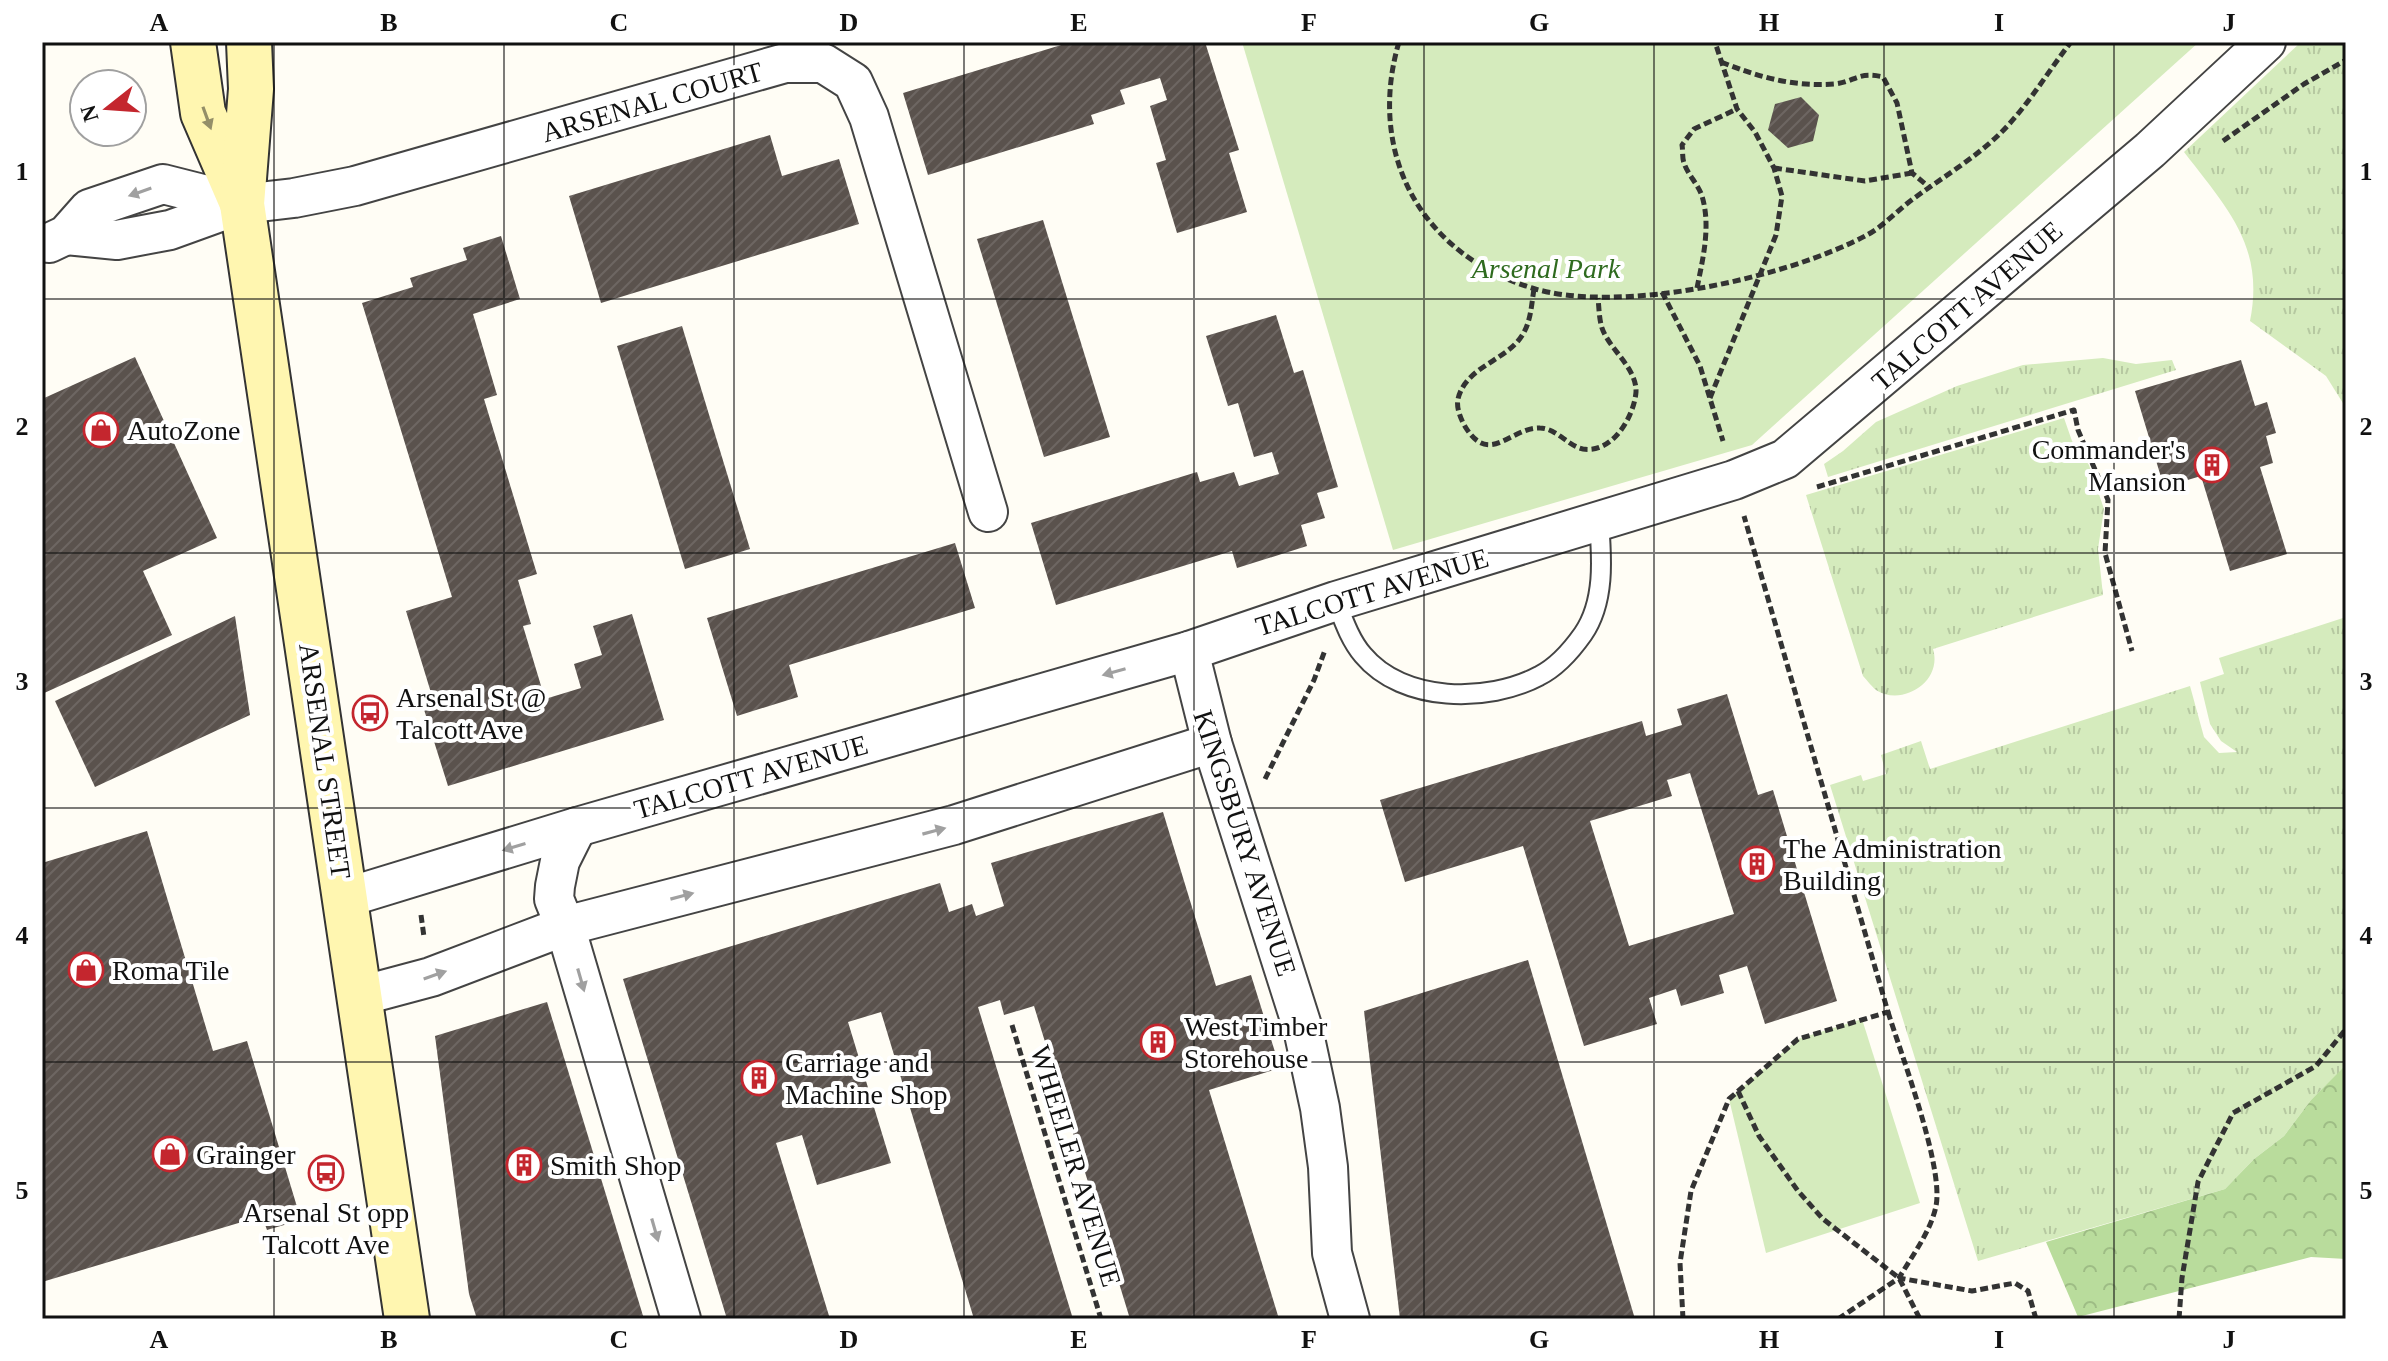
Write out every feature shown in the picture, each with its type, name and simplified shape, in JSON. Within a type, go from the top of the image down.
[{"type":"main road","name":"ARSENAL STREET","points":[[193,42],[203,113],[242,204]]},
{"type":"main road","name":"ARSENAL STREET","points":[[249,42],[251,89],[242,204],[407,1319]]},
{"type":"street","name":"TALCOTT AVENUE","points":[[345,898],[577,827],[1189,651],[1336,601],[1734,480],[1785,459],[2150,150],[2266,42]]},
{"type":"street","name":"ARSENAL COURT","points":[[54,241],[117,240],[170,230],[242,204],[355,186],[785,63],[823,63],[853,82],[869,117],[988,512]]},
{"type":"street","name":"KINGSBURY AVENUE","points":[[1189,651],[1212,743],[1303,1029],[1328,1167],[1332,1253],[1350,1319]]},
{"type":"street","points":[[360,996],[431,977],[565,926],[954,825],[1212,743]]},
{"type":"street","points":[[577,827],[560,861],[554,899],[565,926],[681,1319]]},
{"type":"lane","points":[[1336,601],[1346,628],[1364,656],[1391,678],[1428,692],[1467,695],[1508,687],[1538,676],[1563,660],[1584,632],[1597,600],[1602,564],[1599,522]]},
{"type":"path","points":[[1399,42],[1388,94],[1390,132],[1400,171],[1414,200],[1436,230],[1469,259],[1501,276],[1534,289],[1598,298],[1723,285],[1827,254],[1870,234],[1994,140],[2071,42]]},
{"type":"path","points":[[1710,399],[1776,235],[1782,196],[1774,168],[1755,132],[1737,109],[1715,42]]},
{"type":"path","points":[[2213,148],[2304,84],[2346,60]]},
{"type":"path","points":[[1721,62],[1765,79],[1808,86],[1840,84],[1867,73],[1883,77],[1897,103],[1912,173],[1929,187]]},
{"type":"path","points":[[1697,288],[1706,225],[1703,198],[1684,163],[1682,145],[1694,129],[1737,109]]},
{"type":"path","points":[[1774,168],[1865,181],[1912,173]]},
{"type":"path","points":[[1534,289],[1530,321],[1518,341],[1468,378],[1458,400],[1461,421],[1473,439],[1491,445],[1511,439],[1528,429],[1543,428],[1582,449],[1601,448],[1619,435],[1636,392],[1632,377],[1602,328],[1598,298]]},
{"type":"path","points":[[1662,292],[1700,366],[1926,1134],[1936,1181],[1936,1205],[1923,1237],[1899,1278],[1838,1319]]},
{"type":"path","points":[[1811,489],[2074,410],[2078,430],[2108,500],[2105,553],[2132,651]]},
{"type":"path","points":[[1265,779],[1326,649]]},
{"type":"path","points":[[1683,1319],[1680,1263],[1691,1191],[1729,1099],[1798,1039],[1888,1012]]},
{"type":"path","name":"WHEELER AVENUE","points":[[1012,1025],[1101,1319]]},
{"type":"path","points":[[2179,1319],[2182,1278],[2198,1182],[2233,1113],[2316,1066],[2346,1029]]},
{"type":"path","points":[[1738,1091],[1759,1136],[1798,1191],[1823,1219],[1899,1278],[1920,1319]]},
{"type":"path","points":[[1899,1278],[1972,1291],[2015,1283],[2028,1291],[2036,1319]]},
{"type":"green space","name":"Arsenal Park","points":[[1242,42],[2199,42],[1752,445],[1393,550]]},
{"type":"green space","points":[[2301,42],[2346,42],[2346,408],[2326,376],[2250,321],[2252,271],[2247,249],[2228,210],[2184,152]]},
{"type":"green space","points":[[2103,358],[2136,364],[2172,360],[2176,370],[1828,477],[1824,464],[1876,422],[1957,386],[2023,365]]},
{"type":"green space","points":[[2064,418],[2072,441],[2089,465],[2104,509],[2098,549],[2103,595],[1933,649],[1932,672],[1918,688],[1897,695],[1876,690],[1863,676],[1806,495]]},
{"type":"green space","points":[[2343,618],[2346,628],[2345,1067],[2311,1100],[2284,1136],[2254,1159],[2225,1189],[1978,1261],[1830,785],[1861,775],[1863,781],[1886,774],[1881,755],[1921,741],[1930,769],[2190,686],[2204,737],[2219,753],[2237,752],[2221,741],[2210,724],[2200,682],[2224,674],[2219,658]]},
{"type":"green space","points":[[1862,1019],[1920,1203],[1766,1253],[1729,1099],[1798,1039]]},
{"type":"green space","points":[[2346,1065],[2346,1259],[2311,1257],[2078,1317],[2046,1242],[2225,1189],[2254,1159],[2284,1136],[2311,1100]]},
{"type":"building","points":[[1071,42],[1205,42],[1239,150],[1229,153],[1247,212],[1177,233],[1156,163],[1166,160],[1150,106],[1167,100],[1160,78],[1120,90],[1125,104],[1091,115],[1094,124],[928,175],[903,93]]},
{"type":"building","points":[[1801,97],[1819,115],[1813,141],[1788,148],[1768,130],[1775,104]]},
{"type":"building","points":[[770,135],[782,176],[839,159],[859,224],[601,303],[569,196]]},
{"type":"building","points":[[1043,220],[1110,437],[1044,457],[977,239]]},
{"type":"building","points":[[501,236],[520,299],[473,314],[497,395],[484,399],[537,574],[518,580],[531,624],[523,626],[545,699],[581,688],[574,664],[602,655],[593,626],[632,614],[664,720],[448,786],[421,700],[432,696],[406,611],[452,597],[362,303],[413,287],[410,278],[467,260],[463,248]]},
{"type":"building","points":[[1276,315],[1294,373],[1303,370],[1338,487],[1317,493],[1325,518],[1301,525],[1307,546],[1237,568],[1232,551],[1056,605],[1031,523],[1197,472],[1200,482],[1234,472],[1239,486],[1279,474],[1272,452],[1254,457],[1238,403],[1228,406],[1206,336]]},
{"type":"building","points":[[682,326],[750,549],[685,569],[617,346]]},
{"type":"building","points":[[135,357],[217,538],[143,571],[172,635],[42,694],[42,399]]},
{"type":"building","name":"Commander's Mansion","points":[[2241,360],[2255,406],[2267,402],[2276,433],[2266,436],[2273,463],[2260,467],[2287,554],[2230,571],[2201,476],[2164,487],[2135,391]]},
{"type":"building","points":[[955,543],[975,608],[789,665],[798,697],[737,716],[707,618]]},
{"type":"building","points":[[235,616],[250,715],[95,787],[55,701]]},
{"type":"building","name":"The Administration Building","points":[[1727,694],[1758,795],[1773,790],[1837,1001],[1765,1024],[1747,966],[1719,975],[1724,993],[1681,1006],[1676,989],[1649,998],[1657,1024],[1584,1046],[1523,846],[1405,882],[1380,800],[1642,721],[1646,736],[1682,725],[1677,709]],"holes":[[[1690,773],[1734,914],[1629,946],[1590,821],[1672,796],[1667,780]]]},
{"type":"building","points":[[1163,812],[1216,986],[1251,975],[1280,1068],[1209,1090],[1279,1319],[1130,1319],[1034,1006],[1004,1015],[1000,1000],[978,1007],[1073,1319],[974,1319],[881,1012],[848,1022],[891,1163],[817,1185],[802,1135],[776,1143],[830,1319],[727,1319],[623,979],[940,883],[949,912],[972,904],[976,916],[1004,906],[991,863]]},
{"type":"building","points":[[147,831],[213,1051],[247,1041],[301,1220],[267,1230],[262,1216],[42,1282],[42,863]]},
{"type":"building","points":[[1528,960],[1635,1319],[1400,1319],[1364,1011]]},
{"type":"building","name":"Smith Shop","points":[[547,1002],[644,1319],[477,1319],[469,1294],[435,1036]]},
{"type":"place","name":"AutoZone","points":[[101,430]]},
{"type":"place","name":"Commander's Mansion","points":[[2212,465]]},
{"type":"place","name":"Arsenal St @ Talcott Ave","points":[[370,713]]},
{"type":"place","name":"The Administration Building","points":[[1757,864]]},
{"type":"place","name":"Roma Tile","points":[[86,970]]},
{"type":"place","name":"West Timber Storehouse","points":[[1158,1042]]},
{"type":"place","name":"Carriage and Machine Shop","points":[[759,1078]]},
{"type":"place","name":"Grainger","points":[[170,1154]]},
{"type":"place","name":"Smith Shop","points":[[524,1165]]},
{"type":"place","name":"Arsenal St opp Talcott Ave","points":[[326,1173]]}]
